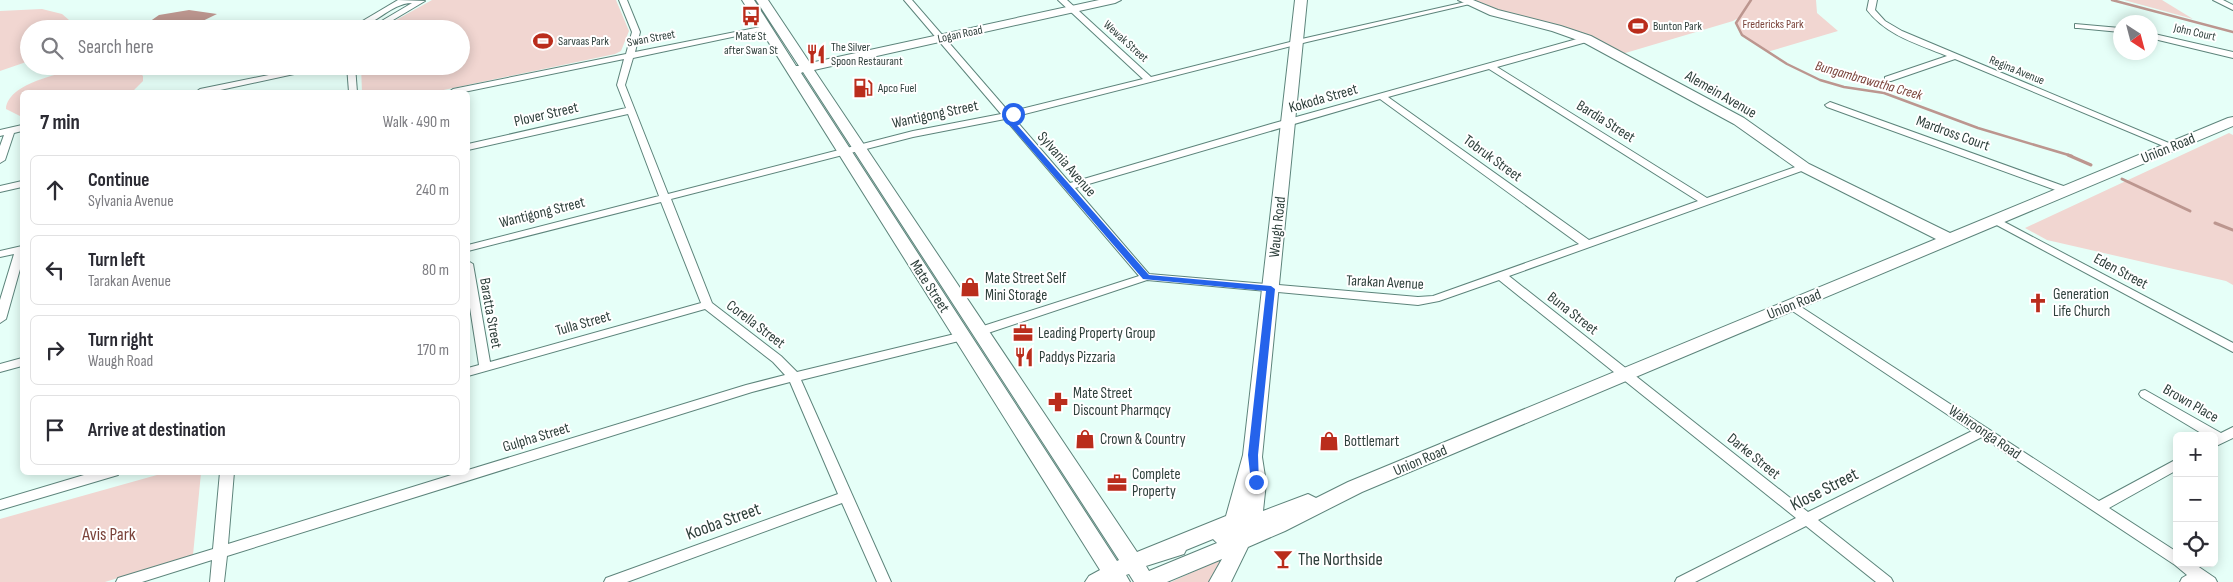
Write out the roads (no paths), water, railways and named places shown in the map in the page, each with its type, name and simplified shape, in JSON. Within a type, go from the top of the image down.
[{"type":"main road","name":"Mate Street","points":[[748,0],[765,28],[800,69]]},
{"type":"main road","name":"Mate Street","points":[[762,0],[800,69],[850,150],[972,334],[1134,564]]},
{"type":"main road","name":"Logan Road","points":[[800,69],[1115,0]]},
{"type":"main road","name":"Waugh Road","points":[[1166,550],[1225,526],[1235,520],[1253,455],[1301,0]]},
{"type":"main road","name":"Alemein Avenue","points":[[1467,2],[1504,17],[1564,30],[1588,39],[1739,121],[1804,167],[1951,240]]},
{"type":"main road","name":"Union Road","points":[[1109,579],[1134,564],[1166,550],[1204,544],[1288,521],[1355,487],[2233,121]]},
{"type":"main road","name":"Mate Street","points":[[972,334],[1109,579]]},
{"type":"main road","name":"Waugh Road","points":[[1220,582],[1255,512],[1256,483],[1253,455]]},
{"type":"main road","points":[[1256,483],[1264,497],[1284,510]]},
{"type":"main road","name":"Union Road","points":[[1145,582],[1246,533],[1284,510],[1355,487]]},
{"type":"main road","points":[[1134,564],[1145,582]]},
{"type":"street","points":[[368,20],[396,4],[410,0],[421,1]]},
{"type":"street","name":"Corella Street","points":[[623,0],[636,28],[620,82],[707,305],[778,359],[794,376],[884,582]]},
{"type":"street","name":"Sylvania Avenue","points":[[908,0],[1146,278]]},
{"type":"street","name":"Wewak Street","points":[[1062,0],[1150,80]]},
{"type":"street","name":"Regina Avenue","points":[[1873,0],[1870,10],[1882,23],[1899,33],[2171,146]]},
{"type":"street","points":[[2217,0],[2233,8]]},
{"type":"street","points":[[388,20],[421,1]]},
{"type":"street","name":"Wantigong Street","points":[[470,247],[913,134],[1006,116],[1467,2]]},
{"type":"street","points":[[2078,26],[2113,29]]},
{"type":"street","name":"Swan Street","points":[[463,90],[765,28]]},
{"type":"street","name":"John Court","points":[[2158,37],[2233,55]]},
{"type":"street","name":"Kokoda Street","points":[[1067,187],[1288,122],[1588,39]]},
{"type":"street","points":[[1888,79],[1954,57]]},
{"type":"street","name":"Bardia Street","points":[[1490,66],[1706,202]]},
{"type":"street","points":[[210,90],[283,75]]},
{"type":"street","points":[[351,75],[352,90]]},
{"type":"street","name":"Tobruk Street","points":[[1381,96],[1588,245]]},
{"type":"street","name":"Mardross Court","points":[[1830,105],[2065,190]]},
{"type":"street","name":"Plover Street","points":[[470,147],[630,110]]},
{"type":"street","points":[[0,133],[20,128]]},
{"type":"street","points":[[0,160],[10,131]]},
{"type":"street","name":"Tarakan Avenue","points":[[972,334],[1146,278],[1418,301],[1453,294],[1804,167]]},
{"type":"street","points":[[0,189],[20,184]]},
{"type":"street","name":"Eden Street","points":[[1995,220],[2233,348]]},
{"type":"street","points":[[0,254],[20,249]]},
{"type":"street","points":[[0,319],[20,255]]},
{"type":"street","name":"Baratta Street","points":[[470,276],[485,367]]},
{"type":"street","name":"Buna Street","points":[[1501,276],[1626,374]]},
{"type":"street","name":"Tulla Street","points":[[470,371],[707,305]]},
{"type":"street","name":"Wahroonga Road","points":[[1792,305],[2173,557]]},
{"type":"street","name":"Gulpha Street","points":[[123,582],[794,376],[972,334]]},
{"type":"street","points":[[0,368],[20,363]]},
{"type":"street","name":"Darke Street","points":[[1626,374],[1886,582]]},
{"type":"street","name":"Brown Place","points":[[2145,394],[2204,432]]},
{"type":"street","name":"Klose Street","points":[[1682,582],[1983,431]]},
{"type":"street","points":[[2218,441],[2233,432]]},
{"type":"street","points":[[2098,508],[2173,466]]},
{"type":"street","points":[[0,505],[103,475]]},
{"type":"street","points":[[217,582],[227,475]]},
{"type":"street","name":"Kooba Street","points":[[612,582],[847,496]]},
{"type":"street","points":[[2185,567],[2198,580]]},
{"type":"waterway","name":"Bungambrawatha Creek","points":[[1751,0],[1736,23],[1742,35],[1787,64],[1820,80],[1844,87],[1884,93],[1978,128],[2072,156]]},
{"type":"waterway","points":[[2112,0],[2233,32]]},
{"type":"waterway","name":"Bungambrawatha Creek","points":[[2068,155],[2091,165]]},
{"type":"waterway","name":"Bungambrawatha Creek","points":[[2122,179],[2190,211]]},
{"type":"waterway","name":"Bungambrawatha Creek","points":[[2215,223],[2233,230]]},
{"type":"place","name":"Mate St after Swan St","points":[[751,16]]},
{"type":"place","name":"Bunton Park","points":[[1638,26]]},
{"type":"place","name":"Sarvaas Park","points":[[543,41]]},
{"type":"place","name":"The Silver Spoon Restaurant","points":[[816,54]]},
{"type":"place","name":"Apco Fuel","points":[[863,88]]},
{"type":"place","name":"Mate Street Self Mini Storage","points":[[970,287]]},
{"type":"place","name":"Generation Life Church","points":[[2038,303]]},
{"type":"place","name":"Leading Property Group","points":[[1023,333]]},
{"type":"place","name":"Paddys Pizzaria","points":[[1024,357]]},
{"type":"place","name":"Mate Street Discount Pharmqcy","points":[[1058,402]]},
{"type":"place","name":"Crown & Country","points":[[1085,439]]},
{"type":"place","name":"Bottlemart","points":[[1329,441]]},
{"type":"place","name":"Complete Property","points":[[1117,483]]},
{"type":"place","name":"The Northside","points":[[1283,559]]},
{"type":"park label","name":"Fredericks Park","points":[[1773,24]]},
{"type":"park label","name":"Avis Park","points":[[109,534]]}]
